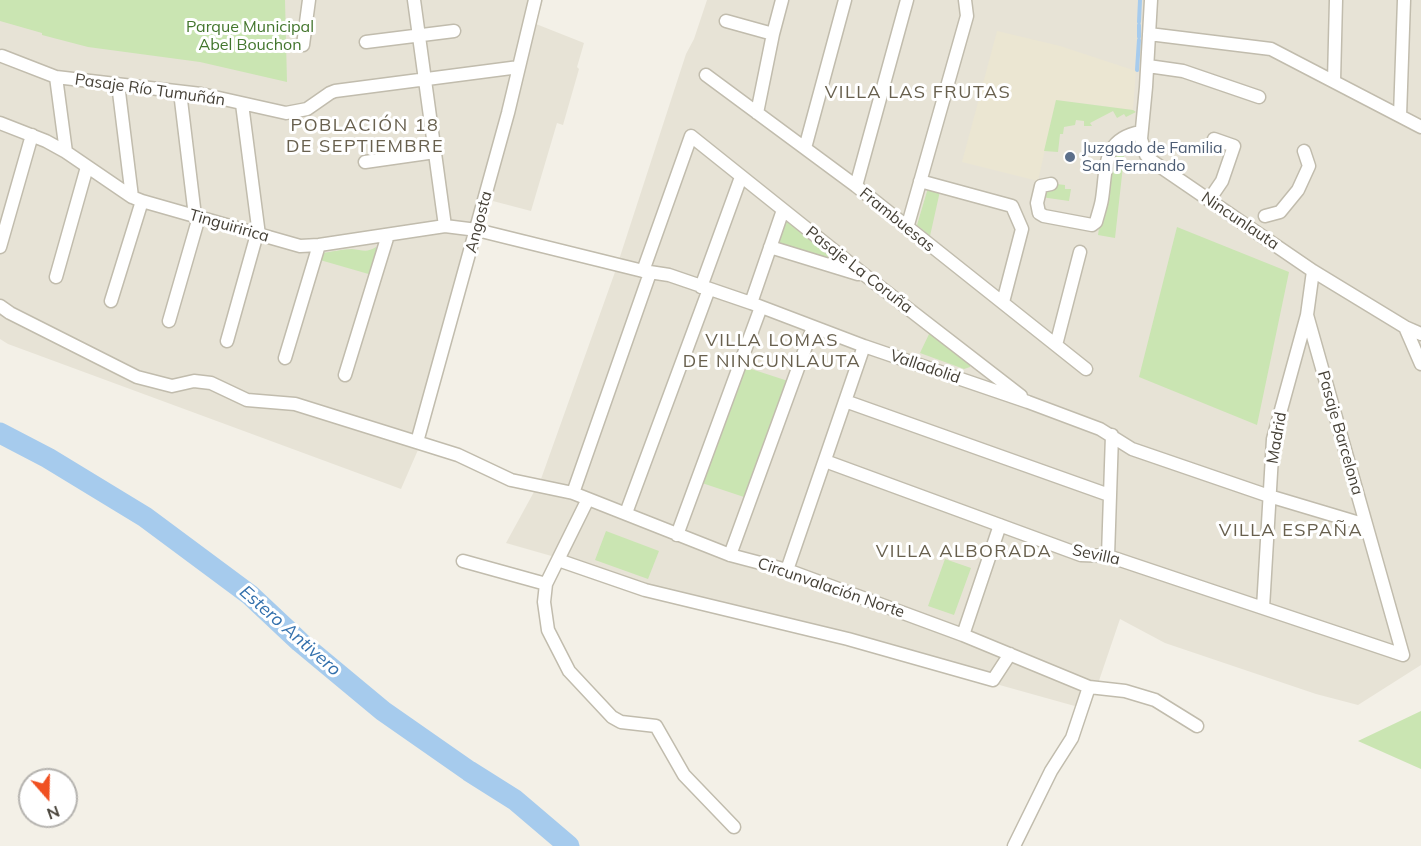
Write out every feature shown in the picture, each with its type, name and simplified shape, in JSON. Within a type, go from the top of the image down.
[{"type":"street","points":[[303,45],[309,0]]},
{"type":"street","points":[[414,0],[445,226]]},
{"type":"street","name":"Angosta","points":[[417,442],[477,230],[535,0]]},
{"type":"street","points":[[757,112],[782,0]]},
{"type":"street","points":[[805,148],[845,0]]},
{"type":"street","points":[[856,186],[907,0]]},
{"type":"street","points":[[907,228],[967,16],[964,0]]},
{"type":"street","name":"Nincunlauta","points":[[1151,0],[1148,66],[1141,132],[1142,147],[1152,161],[1313,270],[1405,327],[1421,334]]},
{"type":"street","points":[[1334,81],[1336,0]]},
{"type":"street","points":[[1400,116],[1404,0]]},
{"type":"street","points":[[726,21],[773,34]]},
{"type":"street","points":[[366,42],[454,31]]},
{"type":"street","points":[[1149,33],[1271,49],[1421,127]]},
{"type":"street","name":"Pasaje Río Tumuñán","points":[[3,57],[56,77],[214,97],[286,113],[296,112],[314,104],[330,93],[425,80]]},
{"type":"street","points":[[1148,66],[1183,71],[1259,98]]},
{"type":"street","points":[[425,80],[519,68]]},
{"type":"street","name":"Frambuesas","points":[[706,75],[856,186],[1086,369]]},
{"type":"street","points":[[56,77],[66,152]]},
{"type":"street","points":[[111,301],[137,199],[118,84]]},
{"type":"street","points":[[169,321],[197,217],[180,92]]},
{"type":"street","points":[[227,340],[258,235],[242,104]]},
{"type":"street","name":"Tinguiririca","points":[[0,123],[32,135],[66,152],[137,199],[300,246],[445,226],[477,230]]},
{"type":"street","points":[[1051,184],[1041,186],[1037,203],[1039,213],[1044,216],[1092,225],[1096,222],[1102,200],[1106,158],[1117,141],[1128,134],[1141,132]]},
{"type":"street","points":[[0,247],[32,135]]},
{"type":"street","name":"Pasaje La Coruña","points":[[646,272],[691,136],[1028,402]]},
{"type":"street","points":[[1209,200],[1222,181],[1234,146],[1214,139]]},
{"type":"street","points":[[1254,230],[1266,211],[1280,212],[1298,190],[1308,166],[1304,151]]},
{"type":"street","points":[[365,162],[435,152]]},
{"type":"street","points":[[56,278],[87,167]]},
{"type":"street","points":[[626,513],[705,288],[741,177]]},
{"type":"street","points":[[920,181],[1011,206],[1022,229],[1003,302]]},
{"type":"street","points":[[677,535],[756,305],[770,247],[783,210]]},
{"type":"street","name":"Valladolid","points":[[477,230],[646,272],[669,275],[1100,429],[1132,449],[1269,496],[1366,525]]},
{"type":"street","points":[[345,375],[388,235]]},
{"type":"street","points":[[285,358],[319,245]]},
{"type":"street","points":[[770,247],[866,276]]},
{"type":"street","points":[[1056,345],[1080,252]]},
{"type":"street","name":"Madrid","points":[[1263,608],[1273,439],[1307,315],[1313,270]]},
{"type":"street","points":[[573,494],[646,272]]},
{"type":"street","name":"Circunvalación Norte","points":[[0,306],[10,314],[137,377],[172,386],[194,381],[211,383],[247,400],[295,404],[458,455],[511,480],[573,494],[730,555],[788,570],[963,635],[1089,687],[1125,691],[1155,700],[1197,726]]},
{"type":"street","name":"Pasaje Barcelona","points":[[1307,315],[1403,655]]},
{"type":"street","points":[[730,555],[813,327]]},
{"type":"street","points":[[1405,327],[1421,364]]},
{"type":"street","points":[[788,570],[864,346]]},
{"type":"street","points":[[845,401],[1109,495]]},
{"type":"street","points":[[1108,556],[1112,435]]},
{"type":"street","name":"Sevilla","points":[[825,461],[1081,555],[1108,556],[1403,655]]},
{"type":"street","points":[[588,499],[546,584],[544,602],[548,630],[569,671],[612,717],[621,722],[656,726],[684,775],[734,827]]},
{"type":"street","points":[[963,635],[1000,525]]},
{"type":"street","points":[[558,560],[645,590],[848,639],[993,680],[1010,654]]},
{"type":"street","points":[[463,561],[546,584]]},
{"type":"street","points":[[1014,846],[1051,771],[1072,738],[1089,687]]},
{"type":"shaded area","points":[[0,0],[543,0],[536,24],[584,43],[563,125],[557,123],[531,211],[489,200],[424,436],[401,489],[8,344],[0,339]]},
{"type":"shaded area","points":[[707,0],[1421,0],[1421,665],[1358,705],[1316,694],[1165,643],[1120,619],[1089,710],[599,573],[506,543],[541,479],[615,272],[686,54],[694,39]]},
{"type":"shaded area","points":[[997,31],[1060,46],[1136,71],[1133,110],[1056,100],[1038,181],[962,162]]},
{"type":"green space","name":"Parque Municipal Abel Bouchon","points":[[0,0],[285,0],[287,82],[200,62],[88,47],[42,35],[42,33],[0,21]]},
{"type":"green space","points":[[1056,100],[1136,112],[1117,118],[1113,111],[1090,123],[1092,126],[1084,126],[1084,121],[1076,120],[1075,125],[1064,127],[1063,134],[1060,134],[1058,152],[1044,151]]},
{"type":"green space","points":[[1126,139],[1115,238],[1098,235],[1109,160]]},
{"type":"green space","points":[[1056,184],[1065,185],[1065,189],[1071,189],[1069,201],[1041,197],[1042,192],[1052,190]]},
{"type":"green space","points":[[928,188],[940,191],[930,236],[917,225]]},
{"type":"green space","points":[[789,221],[829,252],[827,260],[781,244],[779,240],[785,222]]},
{"type":"green space","points":[[1177,227],[1289,272],[1257,425],[1139,377]]},
{"type":"green space","points":[[376,247],[377,254],[372,275],[320,260],[322,253],[348,249],[367,251]]},
{"type":"green space","points":[[930,332],[970,364],[970,367],[964,369],[920,353]]},
{"type":"green space","points":[[742,366],[788,381],[747,498],[699,482]]},
{"type":"green space","points":[[606,531],[659,551],[648,579],[595,560]]},
{"type":"green space","points":[[945,559],[971,568],[954,615],[928,606]]},
{"type":"green space","points":[[1421,711],[1421,769],[1358,741]]},
{"type":"waterway","points":[[1139,22],[1140,0]]},
{"type":"waterway","points":[[1139,25],[1139,37]]},
{"type":"waterway","points":[[1137,70],[1139,40]]},
{"type":"waterway","name":"Estero Antivero","points":[[0,433],[48,458],[145,517],[250,595],[300,642],[383,711],[515,800],[569,846]]},
{"type":"place","name":"Juzgado de Familia San Fernando","points":[[1070,157]]},
{"type":"district","name":"VILLA LAS FRUTAS","points":[[918,93]]},
{"type":"district","name":"POBLACIÓN 18 DE SEPTIEMBRE","points":[[365,136]]},
{"type":"district","name":"VILLA LOMAS DE NINCUNLAUTA","points":[[772,351]]},
{"type":"district","name":"VILLA ESPAÑA","points":[[1291,531]]},
{"type":"district","name":"VILLA ALBORADA","points":[[964,552]]}]
